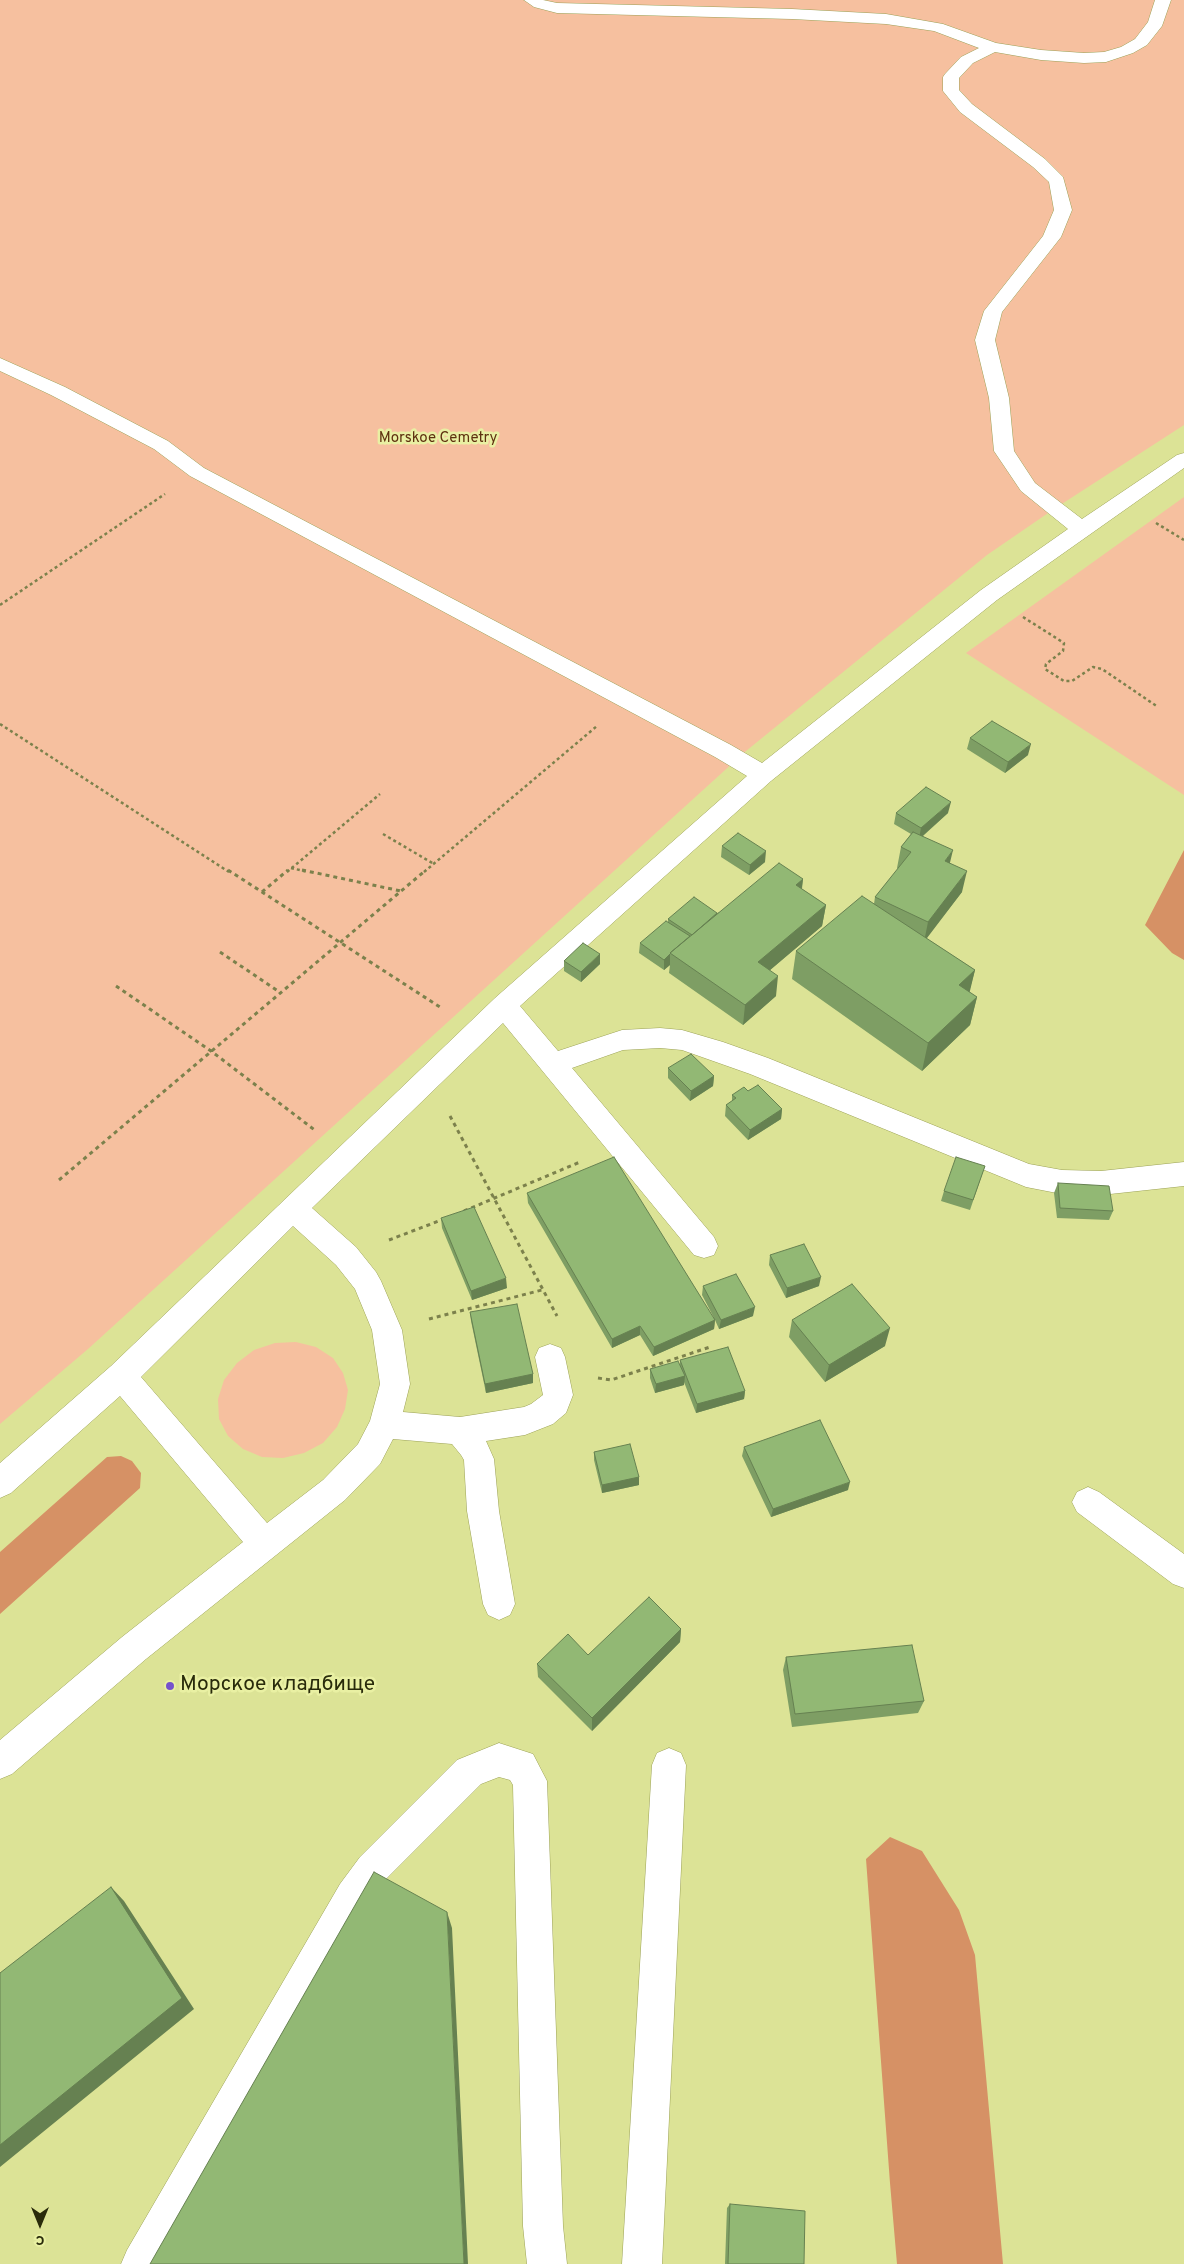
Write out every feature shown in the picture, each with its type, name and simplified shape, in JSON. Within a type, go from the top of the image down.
[{"type":"street","points":[[532,0],[539,4],[557,8],[792,14],[886,20],[937,27],[993,47],[1041,55],[1084,58],[1106,57],[1127,50],[1141,42],[1156,23],[1163,0]]},
{"type":"street","points":[[993,47],[967,60],[951,77],[952,91],[966,108],[1039,162],[1057,181],[1063,210],[1052,236],[993,311],[985,340],[999,398],[1004,451],[1028,487],[1082,529]]},
{"type":"street","points":[[0,364],[58,391],[161,445],[197,472],[723,751],[763,775]]},
{"type":"street","points":[[0,1483],[122,1376],[504,1005],[763,775],[989,595],[1184,459]]},
{"type":"street","points":[[504,1005],[704,1246]]},
{"type":"street","points":[[553,1064],[622,1040],[660,1038],[682,1040],[714,1048],[1026,1175],[1062,1182],[1101,1183],[1184,1174]]},
{"type":"street","points":[[0,1762],[134,1648],[334,1490],[369,1454],[385,1424],[395,1384],[387,1330],[366,1281],[346,1256],[293,1208]]},
{"type":"street","points":[[385,1424],[460,1431],[525,1421],[542,1414],[555,1403],[558,1395],[550,1357]]},
{"type":"street","points":[[122,1376],[266,1544]]},
{"type":"street","points":[[460,1431],[472,1444],[479,1459],[483,1512],[499,1604]]},
{"type":"street","points":[[1088,1502],[1184,1573]]},
{"type":"street","points":[[141,2264],[353,1897],[368,1876],[469,1772],[499,1760],[521,1766],[530,1781],[543,2216],[547,2264]]},
{"type":"street","points":[[642,2264],[669,1765]]},
{"type":"path","points":[[0,606],[197,472]]},
{"type":"path","points":[[1058,640],[1066,647],[1046,664],[1045,669],[1064,681],[1072,681],[1093,667],[1102,669],[1158,706]]},
{"type":"path","points":[[58,1180],[627,700]]},
{"type":"path","points":[[0,724],[478,1031]]},
{"type":"path","points":[[262,892],[380,794]]},
{"type":"path","points":[[383,834],[434,864]]},
{"type":"path","points":[[290,868],[401,891]]},
{"type":"path","points":[[220,952],[281,993]]},
{"type":"path","points":[[116,986],[211,1051],[348,1155]]},
{"type":"path","points":[[429,1078],[561,1323]]},
{"type":"path","points":[[458,1213],[495,1199],[619,1144]]},
{"type":"path","points":[[346,1256],[448,1217]]},
{"type":"path","points":[[387,1330],[542,1290]]},
{"type":"path","points":[[595,1376],[611,1380],[710,1347]]},
{"type":"green space","name":"Morskoe Cemetry","points":[[0,0],[1184,0],[1184,425],[987,555],[746,751],[88,1349],[0,1424]]},
{"type":"green space","points":[[1184,497],[1184,795],[966,653]]},
{"type":"green space","points":[[296,1342],[316,1347],[333,1358],[343,1373],[348,1390],[345,1409],[337,1427],[323,1443],[304,1453],[283,1458],[262,1457],[243,1449],[228,1436],[219,1419],[218,1399],[224,1380],[237,1363],[254,1350],[275,1343]]},
{"type":"shaded area","points":[[1184,850],[1184,960],[1172,953],[1145,925]]},
{"type":"shaded area","points":[[121,1456],[132,1461],[141,1473],[140,1488],[0,1614],[0,1552],[107,1457]]},
{"type":"shaded area","points":[[890,1837],[922,1851],[959,1910],[975,1955],[1003,2264],[897,2264],[866,1859]]},
{"type":"building","points":[[992,721],[1031,744],[1008,762],[970,738]]},
{"type":"building","points":[[926,787],[951,802],[921,828],[896,813]]},
{"type":"building","points":[[913,832],[953,850],[945,861],[967,871],[928,922],[875,897],[911,852],[901,847]]},
{"type":"building","points":[[738,833],[766,851],[750,865],[722,846]]},
{"type":"building","points":[[779,863],[803,879],[796,885],[826,905],[758,962],[778,976],[745,1005],[670,953]]},
{"type":"building","points":[[862,896],[975,970],[959,985],[977,997],[928,1043],[796,951]]},
{"type":"building","points":[[694,897],[717,913],[692,935],[668,919]]},
{"type":"building","points":[[666,921],[690,936],[664,960],[640,943]]},
{"type":"building","points":[[583,943],[600,954],[581,972],[564,961]]},
{"type":"building","points":[[691,1054],[714,1076],[691,1091],[668,1068]]},
{"type":"building","points":[[758,1085],[782,1109],[750,1130],[726,1105],[736,1098],[732,1095],[744,1087],[748,1091]]},
{"type":"building","points":[[614,1157],[715,1320],[654,1347],[640,1326],[612,1339],[527,1193]]},
{"type":"building","points":[[956,1157],[985,1166],[973,1200],[944,1191]]},
{"type":"building","points":[[1058,1183],[1109,1186],[1113,1211],[1060,1208]]},
{"type":"building","points":[[474,1207],[506,1278],[471,1291],[441,1218]]},
{"type":"building","points":[[804,1244],[821,1277],[787,1288],[770,1255]]},
{"type":"building","points":[[736,1274],[755,1307],[721,1320],[703,1286]]},
{"type":"building","points":[[852,1284],[890,1328],[829,1365],[792,1320]]},
{"type":"building","points":[[517,1304],[533,1374],[485,1384],[470,1312]]},
{"type":"building","points":[[728,1347],[745,1391],[697,1404],[680,1360]]},
{"type":"building","points":[[678,1361],[685,1376],[656,1384],[650,1369]]},
{"type":"building","points":[[820,1420],[850,1482],[773,1509],[744,1447]]},
{"type":"building","points":[[630,1444],[639,1477],[602,1485],[594,1452]]},
{"type":"building","points":[[649,1597],[681,1629],[592,1718],[537,1664],[568,1634],[588,1655]]},
{"type":"building","points":[[912,1645],[924,1701],[795,1714],[786,1657]]},
{"type":"building","points":[[374,1872],[447,1912],[464,2264],[150,2264]]},
{"type":"building","points":[[111,1887],[182,1998],[0,2145],[0,1973]]},
{"type":"building","points":[[730,2204],[805,2211],[804,2264],[728,2264]]},
{"type":"place","name":"Морское кладбище","points":[[170,1686]]}]
